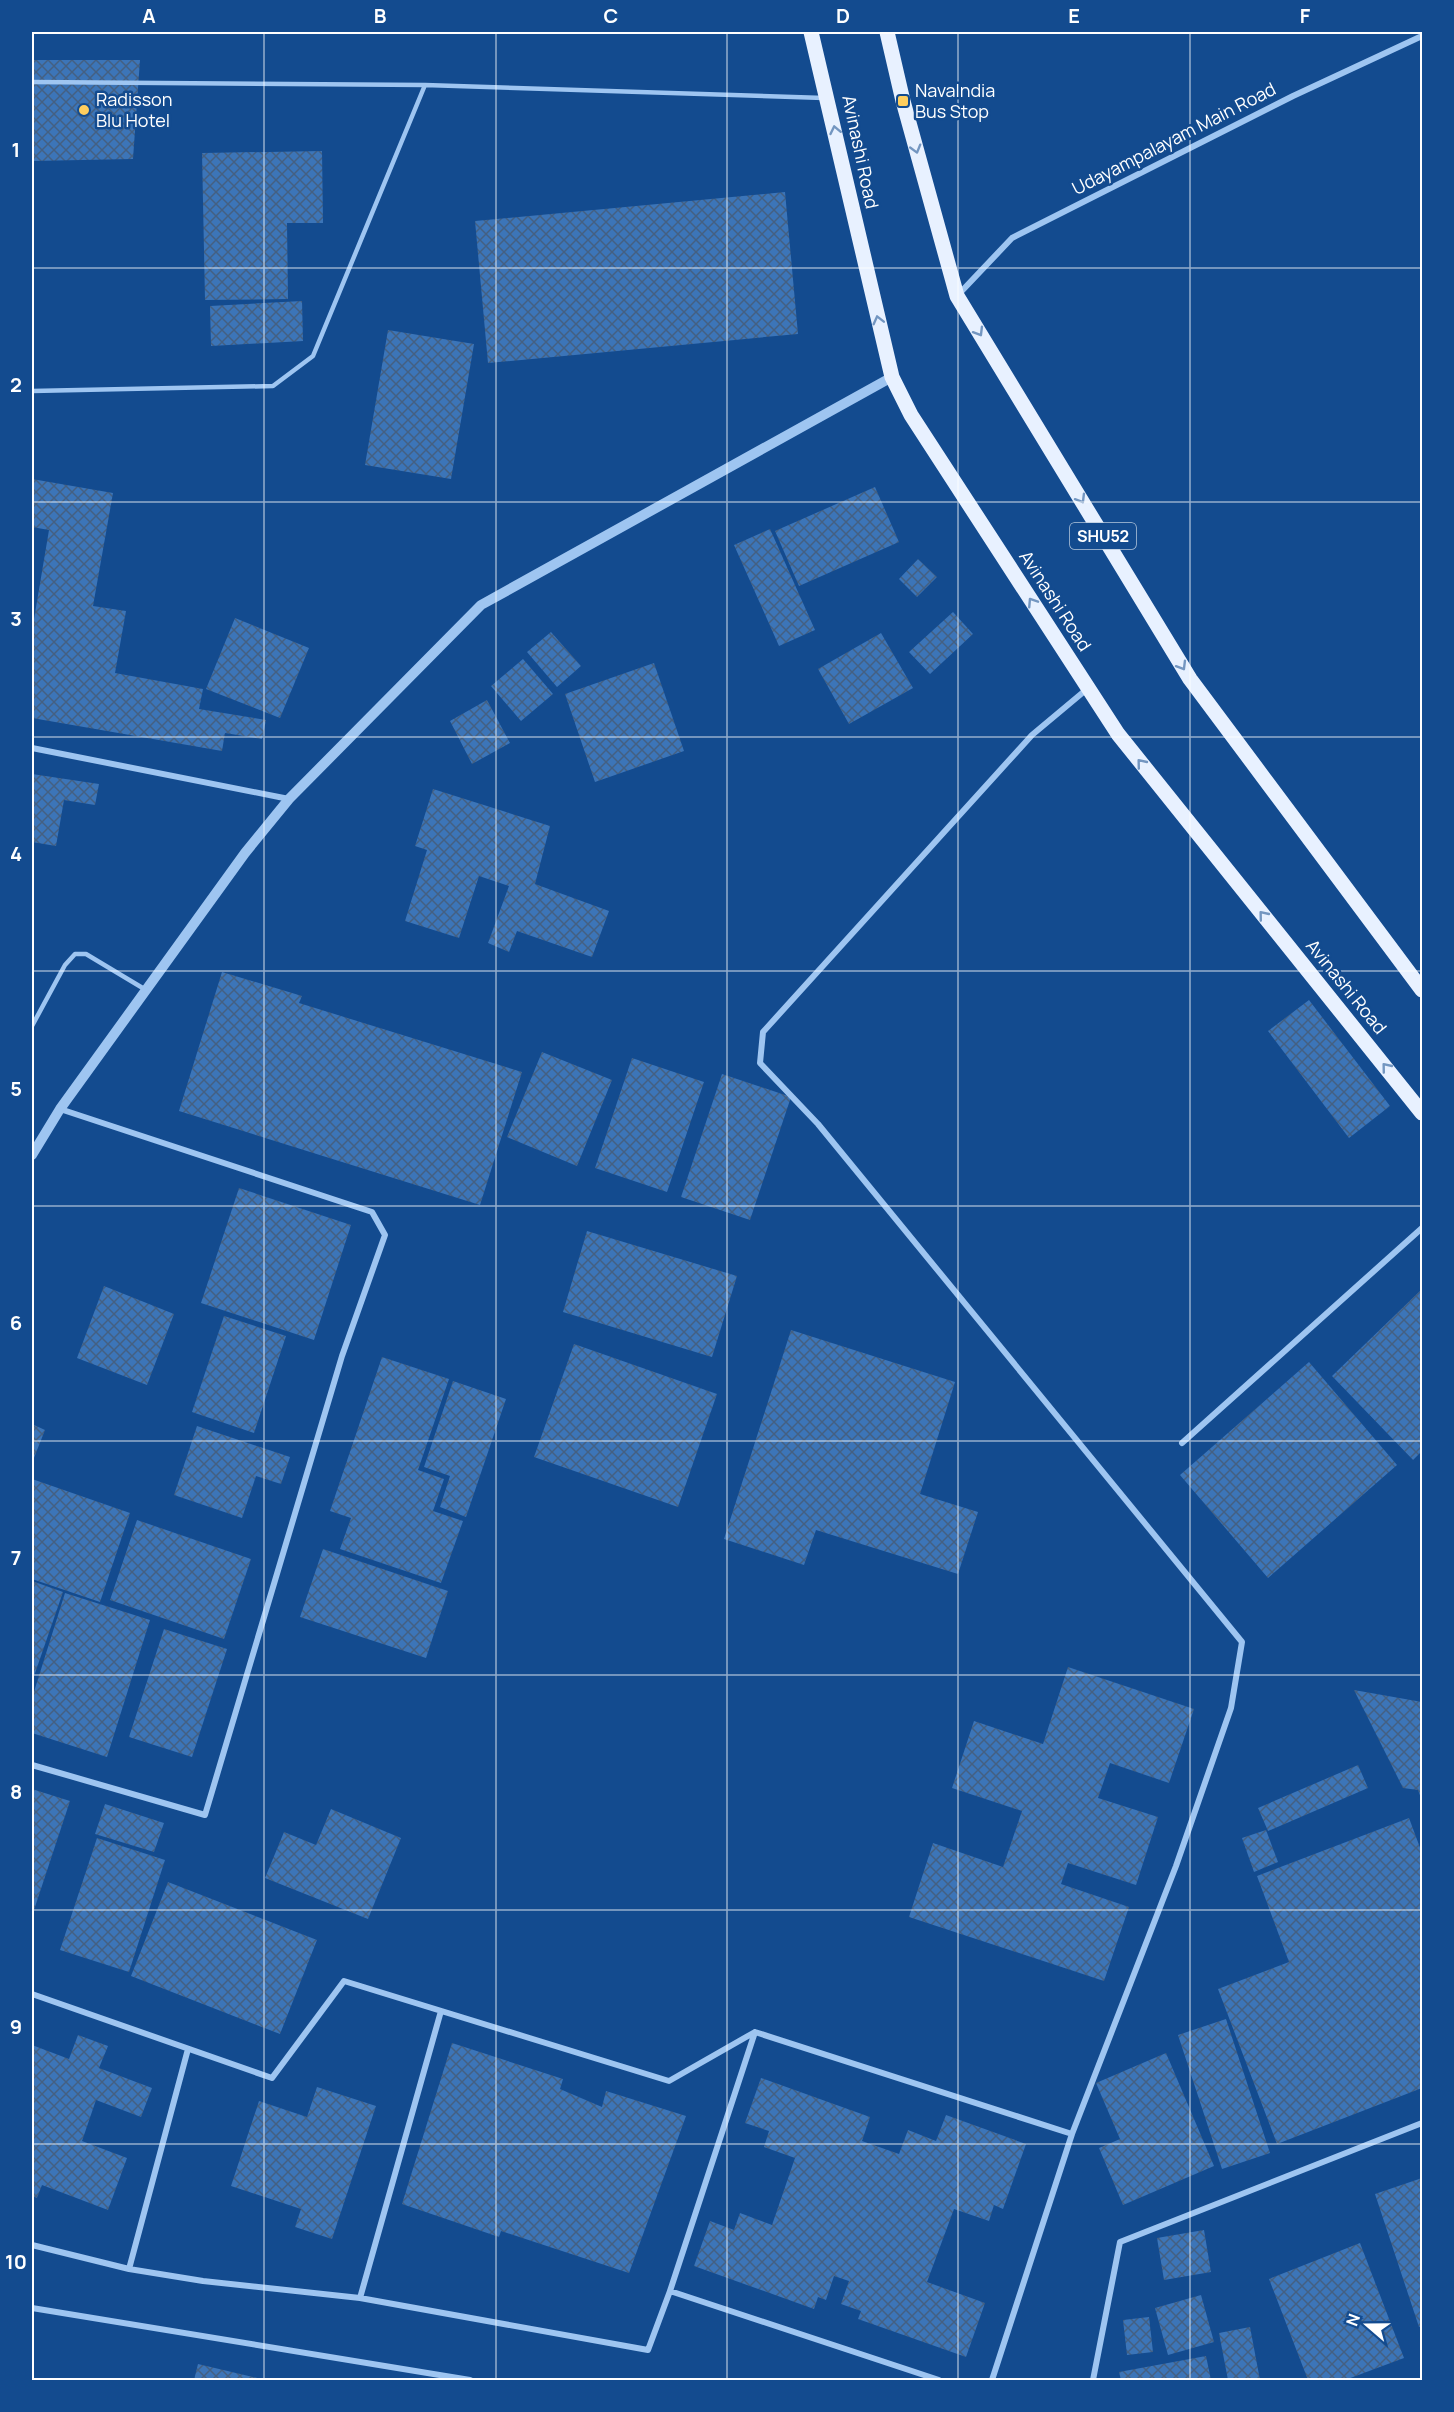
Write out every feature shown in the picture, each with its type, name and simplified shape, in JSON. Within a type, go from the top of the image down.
[{"type":"main road","name":"Avinashi Road","points":[[811,32],[892,377],[911,415],[1118,734],[1422,1113]]},
{"type":"main road","name":"SHU52","points":[[887,32],[903,101],[957,296],[1190,679],[1422,990]]},
{"type":"street","name":"Udayampalayam Main Road","points":[[957,296],[1012,238],[1293,96],[1422,36]]},
{"type":"street","points":[[32,1155],[60,1109],[245,853],[289,798],[481,605],[892,377]]},
{"type":"street","points":[[992,2380],[1072,2133],[1176,1866],[1231,1708],[1242,1642],[818,1124],[760,1063],[763,1032],[1032,735],[1088,688]]},
{"type":"street","points":[[32,748],[289,798]]},
{"type":"street","points":[[32,1765],[205,1815],[342,1356],[385,1235],[372,1212],[60,1109]]},
{"type":"street","points":[[1182,1443],[1422,1228]]},
{"type":"street","points":[[32,1994],[272,2078],[344,1981],[669,2081],[755,2032],[1072,2133]]},
{"type":"street","points":[[360,2298],[441,2011]]},
{"type":"street","points":[[32,2245],[129,2269],[203,2281],[360,2298],[648,2350],[670,2291],[755,2032]]},
{"type":"street","points":[[129,2269],[188,2049]]},
{"type":"street","points":[[1093,2380],[1119,2242],[1422,2123]]},
{"type":"street","points":[[670,2291],[939,2380]]},
{"type":"street","points":[[32,2308],[470,2380]]},
{"type":"lane","points":[[32,82],[425,85],[828,98]]},
{"type":"lane","points":[[32,391],[273,386],[313,356],[425,85]]},
{"type":"lane","points":[[32,1026],[64,965],[75,954],[86,954],[146,990]]},
{"type":"building","name":"Radisson Blu Hotel","points":[[32,60],[140,60],[133,159],[32,161]]},
{"type":"building","points":[[322,151],[323,223],[287,223],[288,299],[205,300],[202,153]]},
{"type":"building","points":[[785,192],[798,334],[488,363],[475,221]]},
{"type":"building","points":[[302,301],[303,341],[211,346],[210,306]]},
{"type":"building","points":[[388,330],[474,344],[451,479],[365,465]]},
{"type":"building","points":[[32,479],[113,493],[93,606],[126,611],[115,673],[203,689],[199,709],[266,720],[262,739],[225,733],[222,751],[32,718],[32,631],[49,530],[32,527]]},
{"type":"building","points":[[875,487],[899,542],[799,586],[775,531]]},
{"type":"building","points":[[770,529],[815,630],[779,646],[734,545]]},
{"type":"building","points":[[918,559],[937,577],[917,597],[899,579]]},
{"type":"building","points":[[953,612],[973,634],[930,674],[909,652]]},
{"type":"building","points":[[235,618],[309,648],[280,718],[206,689]]},
{"type":"building","points":[[551,632],[581,666],[557,687],[527,652]]},
{"type":"building","points":[[881,633],[913,688],[849,724],[818,669]]},
{"type":"building","points":[[523,659],[553,694],[521,721],[491,686]]},
{"type":"building","points":[[654,663],[684,751],[595,782],[565,694]]},
{"type":"building","points":[[487,700],[510,743],[472,764],[450,721]]},
{"type":"building","points":[[32,774],[99,784],[95,805],[64,800],[56,846],[32,842]]},
{"type":"building","points":[[433,789],[550,826],[535,884],[609,911],[592,957],[517,931],[509,952],[488,943],[509,886],[479,876],[459,938],[405,921],[427,850],[415,846]]},
{"type":"building","points":[[222,972],[302,996],[299,1003],[522,1072],[480,1205],[179,1111]]},
{"type":"building","points":[[1309,1000],[1390,1106],[1349,1138],[1268,1031]]},
{"type":"building","points":[[542,1052],[612,1080],[577,1166],[507,1137]]},
{"type":"building","points":[[632,1058],[704,1082],[667,1192],[595,1168]]},
{"type":"building","points":[[722,1074],[791,1097],[750,1220],[681,1197]]},
{"type":"building","points":[[239,1188],[351,1225],[314,1340],[201,1303]]},
{"type":"building","points":[[587,1231],[737,1276],[712,1357],[563,1312]]},
{"type":"building","points":[[104,1286],[174,1314],[147,1385],[77,1358]]},
{"type":"building","points":[[1422,1289],[1422,1451],[1413,1460],[1332,1376]]},
{"type":"building","points":[[224,1316],[286,1336],[254,1433],[192,1412]]},
{"type":"building","points":[[791,1330],[955,1382],[920,1494],[978,1512],[958,1574],[816,1530],[804,1565],[724,1539]]},
{"type":"building","points":[[574,1344],[717,1394],[678,1507],[534,1457]]},
{"type":"building","points":[[382,1357],[449,1379],[418,1470],[444,1479],[433,1511],[463,1521],[441,1583],[340,1549],[351,1518],[330,1511]]},
{"type":"building","points":[[1309,1362],[1397,1465],[1268,1578],[1180,1475]]},
{"type":"building","points":[[453,1381],[506,1399],[466,1517],[440,1507],[450,1476],[424,1467]]},
{"type":"building","points":[[32,1424],[45,1430],[32,1463]]},
{"type":"building","points":[[197,1426],[290,1457],[281,1484],[256,1476],[242,1518],[174,1495]]},
{"type":"building","points":[[32,1479],[130,1513],[100,1602],[32,1579]]},
{"type":"building","points":[[137,1520],[251,1559],[224,1639],[110,1600]]},
{"type":"building","points":[[323,1549],[448,1591],[426,1658],[300,1617]]},
{"type":"building","points":[[32,1581],[63,1592],[32,1682]]},
{"type":"building","points":[[65,1593],[150,1620],[107,1757],[32,1733],[32,1698]]},
{"type":"building","points":[[164,1629],[227,1649],[192,1757],[129,1737]]},
{"type":"building","points":[[1068,1667],[1194,1709],[1169,1783],[1110,1763],[1098,1798],[1158,1817],[1136,1885],[1068,1863],[1061,1884],[1129,1907],[1104,1981],[909,1917],[933,1843],[1003,1867],[1022,1811],[952,1788],[974,1721],[1043,1744]]},
{"type":"building","points":[[1354,1690],[1422,1702],[1422,1801],[1418,1790],[1403,1788]]},
{"type":"building","points":[[1358,1765],[1368,1788],[1268,1831],[1258,1808]]},
{"type":"building","points":[[32,1789],[70,1801],[32,1916]]},
{"type":"building","points":[[105,1804],[164,1823],[154,1852],[95,1834]]},
{"type":"building","points":[[331,1809],[401,1838],[368,1919],[265,1878],[284,1832],[316,1845]]},
{"type":"building","points":[[1409,1818],[1422,1853],[1422,2088],[1277,2144],[1218,1989],[1289,1962],[1257,1876]]},
{"type":"building","points":[[1266,1830],[1278,1862],[1254,1872],[1242,1838]]},
{"type":"building","points":[[97,1838],[165,1860],[129,1972],[60,1950]]},
{"type":"building","points":[[168,1882],[317,1940],[280,2034],[131,1976]]},
{"type":"building","points":[[1226,2019],[1270,2153],[1222,2169],[1178,2035]]},
{"type":"building","points":[[78,2035],[108,2046],[99,2068],[152,2088],[141,2117],[96,2100],[82,2141],[127,2158],[108,2210],[42,2185],[37,2198],[32,2196],[32,2045],[69,2059]]},
{"type":"building","points":[[452,2043],[563,2079],[560,2089],[602,2107],[606,2091],[686,2116],[629,2273],[501,2231],[499,2237],[402,2204]]},
{"type":"building","points":[[1166,2053],[1214,2166],[1123,2205],[1099,2148],[1120,2139],[1096,2083]]},
{"type":"building","points":[[761,2078],[870,2117],[862,2141],[899,2154],[908,2130],[936,2141],[946,2115],[1026,2144],[1003,2209],[994,2205],[989,2221],[954,2209],[927,2282],[985,2303],[966,2357],[858,2319],[861,2311],[841,2304],[849,2281],[834,2276],[826,2300],[818,2297],[814,2309],[694,2266],[710,2221],[734,2230],[740,2213],[772,2225],[795,2158],[764,2147],[769,2131],[745,2123]]},
{"type":"building","points":[[317,2087],[376,2106],[332,2239],[295,2227],[301,2209],[231,2186],[259,2101],[307,2117]]},
{"type":"building","points":[[1422,2178],[1422,2326],[1419,2327],[1375,2194]]},
{"type":"building","points":[[1204,2230],[1211,2272],[1164,2280],[1157,2238]]},
{"type":"building","points":[[1360,2243],[1404,2358],[1345,2380],[1308,2380],[1269,2279]]},
{"type":"building","points":[[1201,2295],[1214,2342],[1168,2355],[1155,2308]]},
{"type":"building","points":[[1149,2317],[1153,2352],[1127,2355],[1123,2320]]},
{"type":"building","points":[[1250,2327],[1260,2380],[1228,2380],[1219,2333]]},
{"type":"building","points":[[1206,2356],[1211,2380],[1121,2380],[1119,2372]]},
{"type":"building","points":[[198,2364],[266,2380],[194,2380]]},
{"type":"place","name":"NavaIndia Bus Stop","points":[[903,101]]},
{"type":"place","name":"Radisson Blu Hotel","points":[[84,110]]}]
